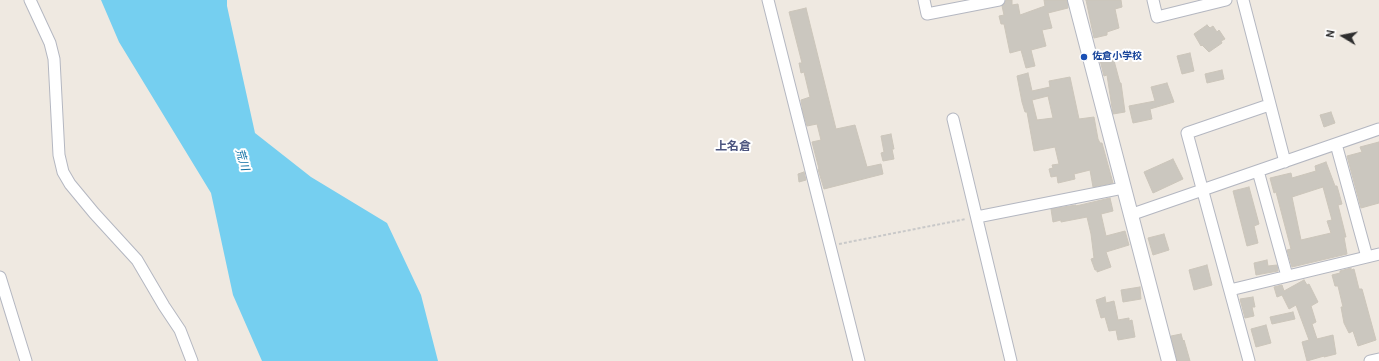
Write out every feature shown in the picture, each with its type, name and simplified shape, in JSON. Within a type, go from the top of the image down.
[{"type":"street","points":[[30,0],[50,43],[54,59],[58,155],[63,172],[70,184],[94,213],[137,260],[180,330],[192,361]]},
{"type":"street","points":[[768,0],[859,361]]},
{"type":"street","points":[[924,0],[927,14],[999,0]]},
{"type":"street","points":[[1075,0],[1169,361]]},
{"type":"street","points":[[1153,0],[1157,16],[1226,0]]},
{"type":"street","points":[[1243,0],[1285,162]]},
{"type":"street","points":[[1249,361],[1187,133],[1269,105]]},
{"type":"street","points":[[953,119],[1011,361]]},
{"type":"street","points":[[1130,215],[1379,129]]},
{"type":"street","points":[[1336,144],[1367,257]]},
{"type":"street","points":[[1258,171],[1287,276]]},
{"type":"street","points":[[977,217],[1123,188]]},
{"type":"street","points":[[1230,290],[1379,254]]},
{"type":"street","points":[[0,278],[26,361]]},
{"type":"street","points":[[1370,361],[1379,359]]},
{"type":"path","points":[[830,246],[977,217]]},
{"type":"water","name":"荒川","points":[[101,0],[227,0],[227,6],[255,133],[311,177],[387,223],[421,295],[438,361],[262,361],[233,295],[211,193],[119,42]]},
{"type":"building","points":[[1006,0],[1012,0],[1012,5],[1018,4],[1020,15],[1045,6],[1044,0],[1067,0],[1068,8],[1048,13],[1052,28],[1042,30],[1046,46],[1031,50],[1035,66],[1026,68],[1021,50],[1010,53],[1004,24],[1001,24],[999,16],[1004,15],[1002,6]]},
{"type":"building","points":[[1086,0],[1121,0],[1122,7],[1115,9],[1119,28],[1107,32],[1107,35],[1094,38]]},
{"type":"building","points":[[806,8],[836,129],[855,125],[867,167],[881,164],[883,174],[824,189],[812,142],[821,140],[817,124],[807,126],[803,112],[801,100],[810,97],[804,72],[801,73],[799,63],[802,63],[789,12]]},
{"type":"building","points":[[1207,25],[1210,28],[1213,26],[1217,32],[1219,30],[1225,39],[1221,41],[1222,43],[1209,52],[1202,45],[1201,46],[1194,34]]},
{"type":"building","points":[[1112,53],[1121,83],[1125,112],[1113,114],[1107,75],[1104,76],[1099,56]]},
{"type":"building","points":[[1190,53],[1194,71],[1182,74],[1177,56]]},
{"type":"building","points":[[1222,70],[1224,79],[1207,83],[1205,74]]},
{"type":"building","points":[[1028,73],[1032,91],[1050,87],[1049,81],[1070,77],[1079,119],[1094,117],[1098,139],[1100,143],[1102,143],[1113,183],[1093,187],[1090,170],[1074,174],[1075,179],[1058,183],[1057,176],[1051,177],[1049,169],[1053,168],[1052,165],[1059,164],[1055,147],[1034,151],[1027,112],[1025,112],[1022,102],[1017,76]],"holes":[[[1048,96],[1053,118],[1037,120],[1032,100]]]},
{"type":"building","points":[[1167,83],[1174,102],[1150,109],[1152,119],[1133,123],[1129,106],[1155,101],[1151,87]]},
{"type":"building","points":[[1331,112],[1335,123],[1324,127],[1320,115]]},
{"type":"building","points":[[891,134],[894,159],[883,161],[881,153],[884,152],[881,136]]},
{"type":"building","points":[[1379,142],[1379,203],[1361,208],[1347,156],[1362,152],[1360,147]]},
{"type":"building","points":[[1173,159],[1183,179],[1153,193],[1144,172]]},
{"type":"building","points":[[1326,162],[1335,186],[1337,186],[1342,204],[1338,205],[1346,237],[1344,237],[1347,254],[1292,267],[1287,250],[1291,249],[1276,192],[1274,193],[1270,178],[1291,173],[1292,178],[1316,171],[1315,166]],"holes":[[[1323,187],[1332,220],[1327,221],[1331,233],[1301,240],[1292,197]]]},
{"type":"building","points":[[804,172],[806,180],[799,182],[798,174]]},
{"type":"building","points":[[1249,187],[1259,224],[1254,226],[1258,243],[1247,246],[1233,191]]},
{"type":"building","points":[[1110,198],[1113,211],[1101,214],[1106,236],[1125,231],[1129,245],[1106,252],[1111,267],[1097,272],[1091,259],[1094,258],[1087,217],[1053,222],[1051,209],[1076,206]]},
{"type":"building","points":[[1164,234],[1169,250],[1153,255],[1148,238]]},
{"type":"building","points":[[1267,260],[1268,266],[1277,265],[1278,271],[1256,275],[1254,263]]},
{"type":"building","points":[[1207,265],[1212,285],[1194,290],[1189,270]]},
{"type":"building","points":[[1351,268],[1351,270],[1354,269],[1359,289],[1362,289],[1376,340],[1358,346],[1353,331],[1349,333],[1344,323],[1341,307],[1343,307],[1338,286],[1335,286],[1332,275]]},
{"type":"building","points":[[1304,280],[1307,285],[1309,284],[1318,302],[1311,306],[1316,322],[1312,324],[1317,339],[1333,335],[1336,354],[1307,361],[1302,342],[1309,340],[1296,305],[1289,309],[1282,295],[1277,297],[1274,287],[1282,285],[1284,291]]},
{"type":"building","points":[[1140,287],[1141,299],[1123,302],[1121,290]]},
{"type":"building","points":[[1105,297],[1106,303],[1114,301],[1118,320],[1129,318],[1129,321],[1132,320],[1135,337],[1118,340],[1116,330],[1109,331],[1105,317],[1101,318],[1096,300]]},
{"type":"building","points":[[1253,297],[1255,307],[1252,307],[1254,316],[1245,318],[1240,299]]},
{"type":"building","points":[[1293,312],[1295,319],[1272,324],[1270,317]]},
{"type":"building","points":[[1266,325],[1271,343],[1256,347],[1251,329]]},
{"type":"building","points":[[1181,334],[1190,361],[1177,361],[1171,336]]},
{"type":"place","name":"佐倉小学校","points":[[1084,57]]},
{"type":"district","name":"上名倉","points":[[733,148]]}]
